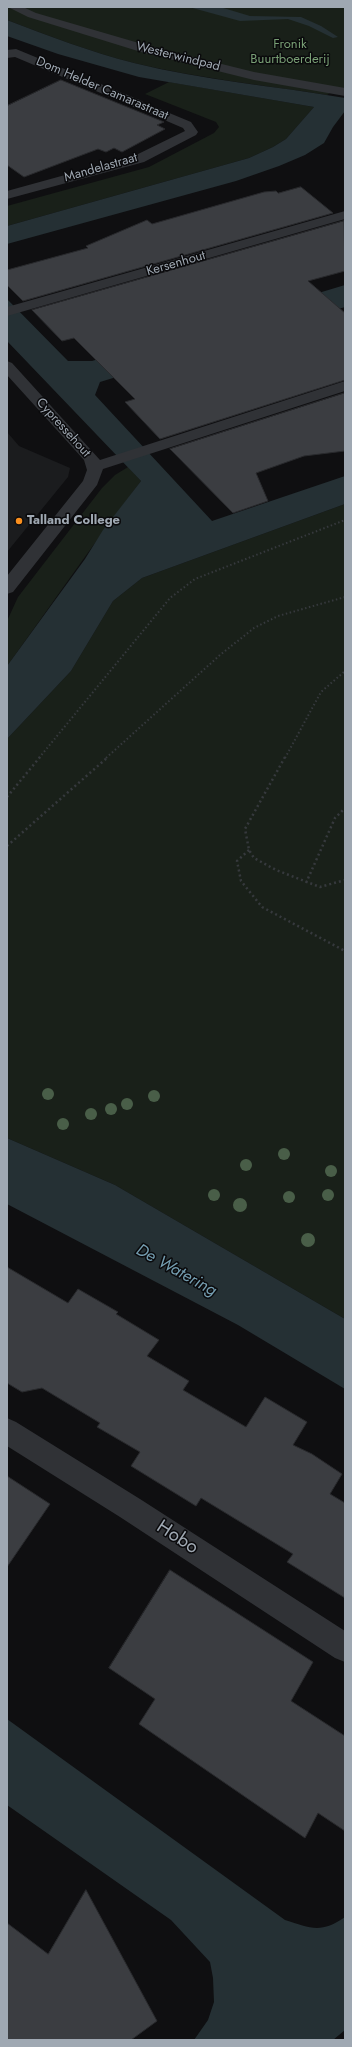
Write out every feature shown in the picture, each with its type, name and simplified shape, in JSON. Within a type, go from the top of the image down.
[{"type":"street","name":"Westerwindpad","points":[[14,7],[32,15],[145,49],[254,76],[345,92]]},
{"type":"street","name":"Dom Helder Camarastraat","points":[[7,54],[16,53],[138,104],[187,125],[192,132]]},
{"type":"street","name":"Mandelastraat","points":[[7,195],[139,159],[192,132]]},
{"type":"street","name":"Kersenhout","points":[[13,310],[345,215]]},
{"type":"street","name":"Cypressehout","points":[[7,366],[91,458],[103,463],[91,482],[7,588]]},
{"type":"street","points":[[103,463],[345,386]]},
{"type":"street","name":"Hobo","points":[[7,1431],[130,1508],[345,1648]]},
{"type":"path","points":[[7,797],[170,598],[180,588],[195,579],[345,520]]},
{"type":"path","points":[[7,846],[220,655],[254,628],[278,616],[345,597]]},
{"type":"path","points":[[345,671],[321,692],[245,829],[249,850],[254,858],[265,864],[320,888],[345,880]]},
{"type":"path","points":[[306,883],[335,818],[345,808]]},
{"type":"path","points":[[249,850],[237,861],[241,881],[262,907],[345,951]]},
{"type":"shaded area","name":"Talland College","points":[[7,432],[19,446],[70,468],[68,477],[7,552]]},
{"type":"green space","name":"Fronik Buurtboerderij","points":[[7,7],[345,7],[345,89],[337,88],[327,95],[206,77],[134,63],[86,49],[7,20]]},
{"type":"green space","points":[[169,82],[314,107],[286,139],[249,158],[7,226],[7,206],[149,167],[214,133],[219,127],[216,122],[145,94]]},
{"type":"green space","points":[[128,467],[141,481],[7,666],[7,621],[18,597],[102,488],[115,475]]},
{"type":"green space","points":[[345,504],[345,1319],[115,1185],[7,1138],[7,739],[71,671],[113,601],[142,578]]},
{"type":"water","points":[[189,7],[220,7],[250,16],[301,17],[321,26],[338,37],[333,38],[309,26],[288,19],[240,21]]},
{"type":"water","points":[[7,20],[86,49],[118,59],[160,69],[345,98],[345,111],[333,127],[324,143],[305,155],[279,166],[236,181],[7,244],[7,226],[249,158],[286,139],[314,107],[139,77],[58,54],[7,36]]},
{"type":"water","points":[[345,285],[345,307],[100,382],[95,395],[212,521],[345,476],[345,504],[142,578],[113,601],[71,671],[7,739],[7,666],[85,559],[103,530],[141,481],[7,341],[7,299],[68,361],[92,361]]},
{"type":"water","name":"De Watering","points":[[7,1138],[115,1185],[345,1319],[345,1389],[238,1325],[7,1204]]},
{"type":"water","points":[[7,1719],[285,1920],[309,1927],[322,1928],[329,1926],[345,1917],[345,2030],[333,2040],[194,2040],[208,2020],[214,2002],[213,1978],[210,1962],[171,1920],[7,1805]]},
{"type":"building","points":[[61,80],[164,122],[157,125],[165,129],[122,152],[114,148],[106,152],[98,149],[24,177],[7,165],[7,106]]},
{"type":"building","points":[[301,187],[333,213],[23,301],[7,285],[7,270],[88,248],[86,246],[147,220],[152,224],[264,192],[276,191],[278,193]]},
{"type":"building","points":[[344,221],[345,271],[308,281],[345,313],[345,380],[160,439],[125,402],[135,399],[74,338],[62,341],[32,310]]},
{"type":"building","points":[[345,393],[345,451],[304,456],[256,473],[268,501],[233,513],[170,449]]},
{"type":"building","points":[[7,1267],[68,1303],[78,1289],[118,1312],[116,1314],[159,1340],[147,1356],[189,1381],[183,1390],[246,1427],[265,1397],[307,1422],[293,1445],[312,1454],[342,1474],[330,1494],[345,1503],[345,1598],[287,1562],[293,1554],[201,1498],[196,1506],[131,1466],[140,1452],[97,1427],[100,1423],[42,1388],[22,1392],[7,1383]]},
{"type":"building","points":[[7,1476],[50,1504],[7,1567]]},
{"type":"building","points":[[170,1570],[313,1662],[291,1701],[345,1736],[345,1831],[318,1813],[305,1838],[139,1724],[155,1699],[109,1668]]},
{"type":"building","points":[[86,1890],[157,2021],[131,2040],[7,2040],[7,1923],[48,1954]]},
{"type":"place","name":"Talland College","points":[[19,521]]}]
